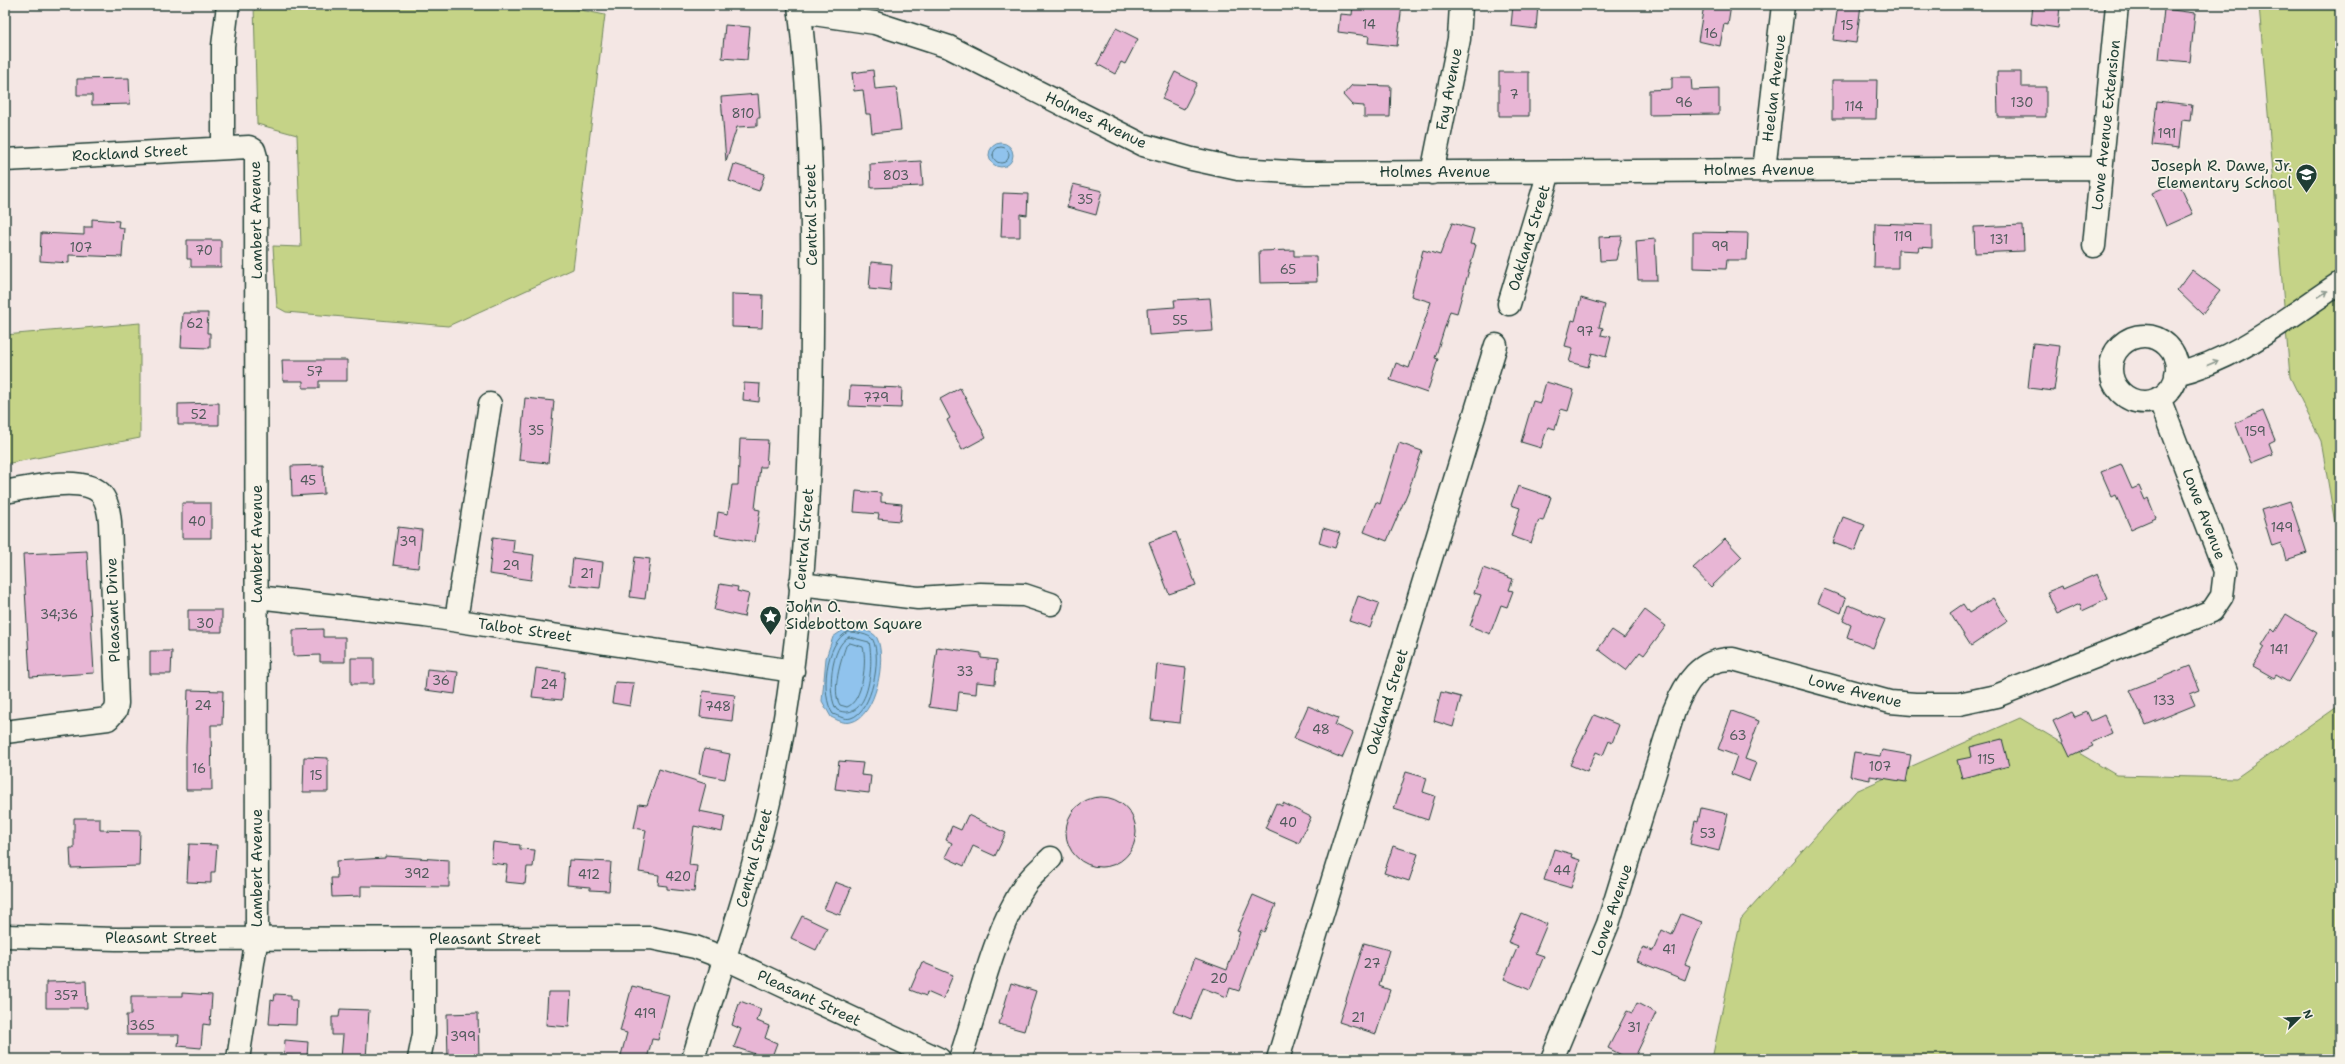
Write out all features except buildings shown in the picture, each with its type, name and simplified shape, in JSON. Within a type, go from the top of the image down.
[{"type":"street","points":[[223,148],[223,46],[228,5]]},
{"type":"street","name":"Fay Avenue","points":[[1432,173],[1459,39],[1461,5]]},
{"type":"street","name":"Heelan Avenue","points":[[1764,170],[1783,5]]},
{"type":"street","name":"Lowe Avenue Extension","points":[[2094,246],[2117,5]]},
{"type":"street","name":"Holmes Avenue","points":[[799,9],[875,23],[948,47],[1143,145],[1192,159],[1238,169],[1298,173],[1432,173],[2101,168]]},
{"type":"street","name":"Central Street","points":[[693,1059],[724,958],[742,906],[769,802],[793,671],[809,471],[813,224],[808,106],[799,9]]},
{"type":"street","name":"Rockland Street","points":[[5,160],[223,148],[249,147],[254,150]]},
{"type":"street","name":"Lambert Avenue","points":[[238,1059],[257,937],[256,157],[254,150]]},
{"type":"street","name":"Oakland Street","points":[[1509,304],[1549,172]]},
{"type":"street","points":[[2176,374],[2201,368],[2224,358],[2340,283]]},
{"type":"street","points":[[2138,336],[2156,338],[2171,350],[2175,361],[2176,374],[2172,385],[2159,398],[2141,401],[2129,398],[2119,390],[2113,379],[2111,367],[2117,349],[2126,341],[2138,336]]},
{"type":"street","name":"Oakland Street","points":[[1278,1059],[1496,345]]},
{"type":"street","name":"Lowe Avenue","points":[[1552,1059],[1608,924],[1674,711],[1687,682],[1703,666],[1723,659],[1733,659],[1890,702],[1915,704],[1959,704],[2014,690],[2212,611],[2222,596],[2225,571],[2159,398]]},
{"type":"street","points":[[456,620],[490,404]]},
{"type":"street","name":"Pleasant Drive","points":[[5,492],[39,486],[82,486],[95,489],[102,494],[106,503],[110,522],[117,703],[113,716],[102,721],[5,732]]},
{"type":"street","points":[[800,584],[918,598],[980,594],[1024,595],[1051,604]]},
{"type":"street","name":"Talbot Street","points":[[257,597],[456,620],[793,671]]},
{"type":"street","points":[[960,1059],[999,937],[1026,884],[1051,858]]},
{"type":"street","name":"Pleasant Street","points":[[5,936],[116,939],[257,937],[424,939],[651,938],[695,947],[724,958],[939,1059]]},
{"type":"street","points":[[419,1059],[424,1034],[424,939]]},
{"type":"green space","points":[[254,5],[557,5],[605,15],[573,269],[448,326],[286,312],[277,307],[273,246],[301,247],[297,135],[257,124]]},
{"type":"green space","name":"Joseph R. Dawe, Jr. Elementary School","points":[[2259,5],[2340,5],[2340,553],[2321,441],[2290,377]]},
{"type":"green space","points":[[140,323],[140,438],[5,464],[5,335]]},
{"type":"green space","points":[[2340,705],[2340,1059],[1712,1059],[1741,919],[1856,791],[2020,718],[2116,775],[2236,778]]},
{"type":"water","points":[[1001,143],[1006,144],[1012,150],[1012,160],[1006,166],[1001,167],[996,166],[990,160],[989,155],[990,150],[996,144]]},
{"type":"water","points":[[846,628],[863,630],[875,635],[880,647],[881,659],[880,672],[873,698],[867,710],[860,718],[851,722],[841,721],[831,717],[822,701],[826,658],[833,637]]},
{"type":"place","name":"Joseph R. Dawe, Jr. Elementary School","points":[[2307,194]]},
{"type":"place","name":"John O. Sidebottom Square","points":[[771,636]]}]
